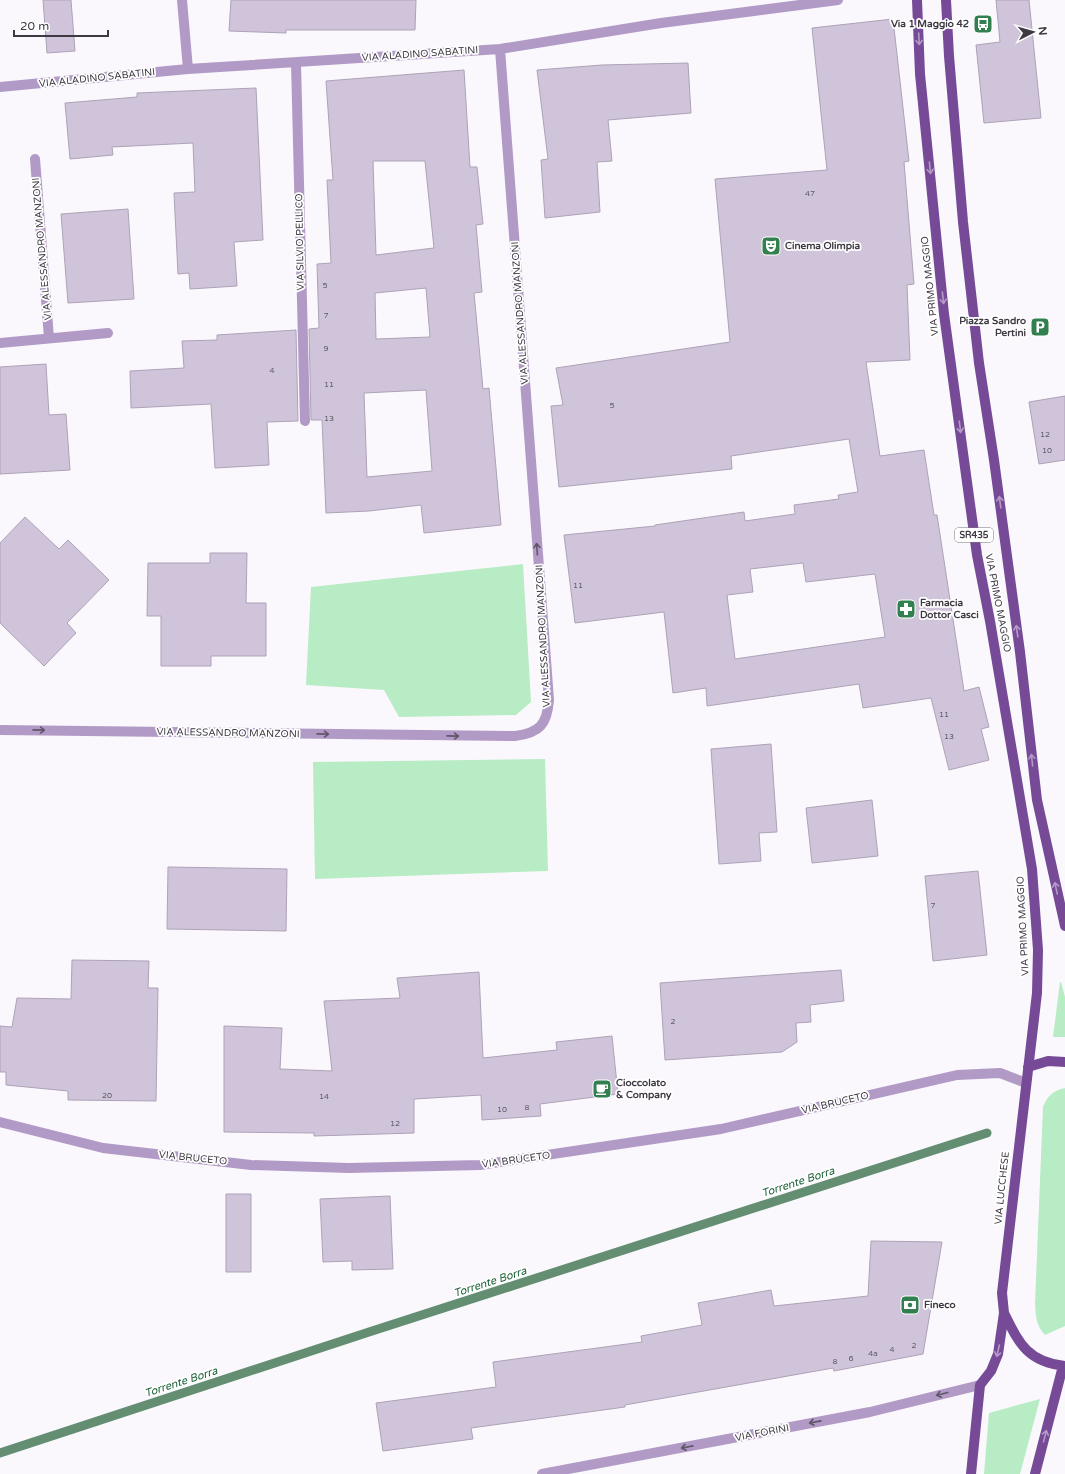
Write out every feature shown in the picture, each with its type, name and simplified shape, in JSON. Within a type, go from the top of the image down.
[{"type":"main road","name":"VIA PRIMO MAGGIO","points":[[917,0],[920,74],[944,314],[977,555],[990,621],[1032,869],[1038,950],[1038,979],[1028,1066]]},
{"type":"main road","name":"VIA PRIMO MAGGIO","points":[[946,0],[949,56],[963,222],[979,363],[994,460],[1020,652],[1037,800],[1065,926]]},
{"type":"main road","points":[[1028,1066],[1048,1062],[1065,1062]]},
{"type":"main road","name":"VIA LUCCHESE","points":[[1004,1313],[1002,1292],[1028,1066]]},
{"type":"main road","points":[[1004,1313],[1021,1345],[1047,1362],[1064,1366],[1035,1474]]},
{"type":"main road","points":[[970,1474],[980,1385],[991,1371],[998,1354],[1004,1313]]},
{"type":"street","points":[[182,0],[188,69]]},
{"type":"street","name":"VIA ALADINO SABATINI","points":[[0,87],[188,69],[500,49],[668,22],[838,0]]},
{"type":"street","name":"VIA ALESSANDRO MANZONI","points":[[0,730],[515,736],[526,735],[543,725],[547,716],[549,700],[500,49]]},
{"type":"street","name":"VIA SILVIO PELLICO","points":[[296,63],[305,421]]},
{"type":"street","name":"VIA ALESSANDRO MANZONI","points":[[35,159],[49,338]]},
{"type":"street","points":[[0,342],[108,333]]},
{"type":"street","name":"VIA BRUCETO","points":[[0,1122],[103,1148],[251,1164],[349,1168],[480,1165],[722,1129],[957,1075],[1000,1073],[1026,1083]]},
{"type":"street","name":"VIA FORINI","points":[[542,1474],[870,1412],[980,1385]]},
{"type":"green space","points":[[523,564],[531,702],[516,715],[399,717],[384,690],[306,685],[311,587]]},
{"type":"green space","points":[[545,759],[548,871],[315,879],[313,762]]},
{"type":"green space","points":[[1060,982],[1065,997],[1065,1037],[1053,1037]]},
{"type":"green space","points":[[1065,1088],[1065,1326],[1045,1335],[1038,1324],[1035,1304],[1043,1107],[1051,1094],[1057,1090]]},
{"type":"green space","points":[[1040,1399],[1020,1474],[984,1474],[989,1413]]},
{"type":"building","points":[[43,0],[71,0],[75,51],[47,53]]},
{"type":"building","points":[[231,0],[416,0],[415,30],[286,30],[286,33],[229,31]]},
{"type":"building","points":[[996,0],[1029,0],[1041,118],[984,123],[976,45],[1000,42]]},
{"type":"building","points":[[893,19],[909,161],[904,162],[914,284],[907,285],[910,360],[866,362],[880,456],[924,450],[934,515],[937,515],[964,691],[979,687],[989,727],[981,729],[989,760],[949,770],[931,698],[863,708],[859,684],[707,706],[706,688],[673,693],[664,612],[575,623],[564,535],[655,526],[744,512],[745,521],[795,514],[794,505],[839,499],[838,495],[858,492],[849,439],[731,456],[732,469],[559,487],[551,406],[563,405],[556,368],[730,342],[715,179],[827,170],[812,28]],"holes":[[[803,563],[806,582],[875,574],[885,637],[735,659],[727,595],[753,592],[750,569]]]},
{"type":"building","points":[[688,63],[691,113],[608,120],[612,161],[597,162],[600,212],[545,218],[541,160],[548,159],[537,70],[602,65]]},
{"type":"building","points":[[464,70],[470,167],[477,167],[483,224],[476,225],[482,292],[474,293],[483,389],[489,388],[501,525],[424,533],[421,505],[369,511],[326,513],[322,420],[311,420],[309,329],[319,328],[317,264],[331,263],[327,180],[333,180],[326,81]],"holes":[[[373,161],[425,161],[434,248],[376,255]],[[426,288],[430,337],[376,339],[375,293]],[[426,390],[432,471],[367,477],[364,393]]]},
{"type":"building","points":[[256,88],[263,240],[234,242],[237,286],[190,289],[189,273],[178,274],[174,193],[195,192],[193,143],[112,147],[113,155],[70,159],[65,103],[137,97],[137,93]]},
{"type":"building","points":[[128,209],[134,299],[68,303],[61,214]]},
{"type":"building","points":[[296,330],[298,421],[267,422],[269,465],[215,468],[211,404],[131,408],[130,371],[184,368],[182,341],[217,340],[217,335]]},
{"type":"building","points":[[46,364],[49,415],[66,414],[70,470],[0,474],[0,367]]},
{"type":"building","points":[[1065,396],[1065,460],[1039,464],[1029,402]]},
{"type":"building","points":[[25,517],[59,549],[68,540],[109,580],[67,623],[76,633],[44,666],[0,623],[0,543]]},
{"type":"building","points":[[210,553],[247,553],[246,603],[266,603],[266,656],[211,656],[211,666],[161,666],[161,616],[147,616],[148,563],[210,563]]},
{"type":"building","points":[[771,744],[777,832],[759,833],[761,861],[719,864],[711,749]]},
{"type":"building","points":[[872,800],[878,856],[812,863],[806,808]]},
{"type":"building","points":[[168,867],[287,869],[286,931],[167,929]]},
{"type":"building","points":[[978,871],[987,955],[933,961],[925,876]]},
{"type":"building","points":[[72,960],[149,961],[148,988],[158,988],[156,1101],[68,1100],[68,1091],[6,1085],[6,1072],[0,1072],[0,1026],[12,1027],[17,998],[71,999]]},
{"type":"building","points":[[841,970],[844,1001],[810,1005],[811,1022],[796,1023],[797,1042],[782,1052],[665,1060],[660,983]]},
{"type":"building","points":[[479,972],[483,1058],[557,1050],[556,1042],[612,1036],[618,1094],[540,1104],[541,1116],[482,1120],[481,1095],[414,1099],[414,1133],[314,1136],[314,1133],[224,1132],[224,1026],[282,1028],[280,1069],[332,1071],[324,1001],[400,998],[397,978]]},
{"type":"building","points":[[226,1194],[251,1194],[251,1272],[226,1272]]},
{"type":"building","points":[[390,1196],[393,1269],[352,1270],[352,1261],[323,1262],[320,1199]]},
{"type":"building","points":[[871,1241],[942,1242],[923,1354],[834,1371],[833,1368],[625,1405],[625,1407],[471,1428],[473,1439],[383,1451],[376,1403],[496,1387],[493,1362],[642,1342],[641,1336],[702,1325],[698,1303],[771,1290],[774,1306],[868,1296]]},
{"type":"waterway","name":"Torrente Borra","points":[[0,1453],[369,1332],[987,1133]]},
{"type":"place","name":"Via 1 Maggio 42","points":[[983,24]]},
{"type":"place","name":"Cinema Olimpia","points":[[771,246]]},
{"type":"place","name":"Piazza Sandro Pertini","points":[[1040,327]]},
{"type":"place","name":"Farmacia Dottor Casci","points":[[906,609]]},
{"type":"place","name":"Cioccolato & Company","points":[[602,1089]]},
{"type":"place","name":"Fineco","points":[[910,1305]]}]
